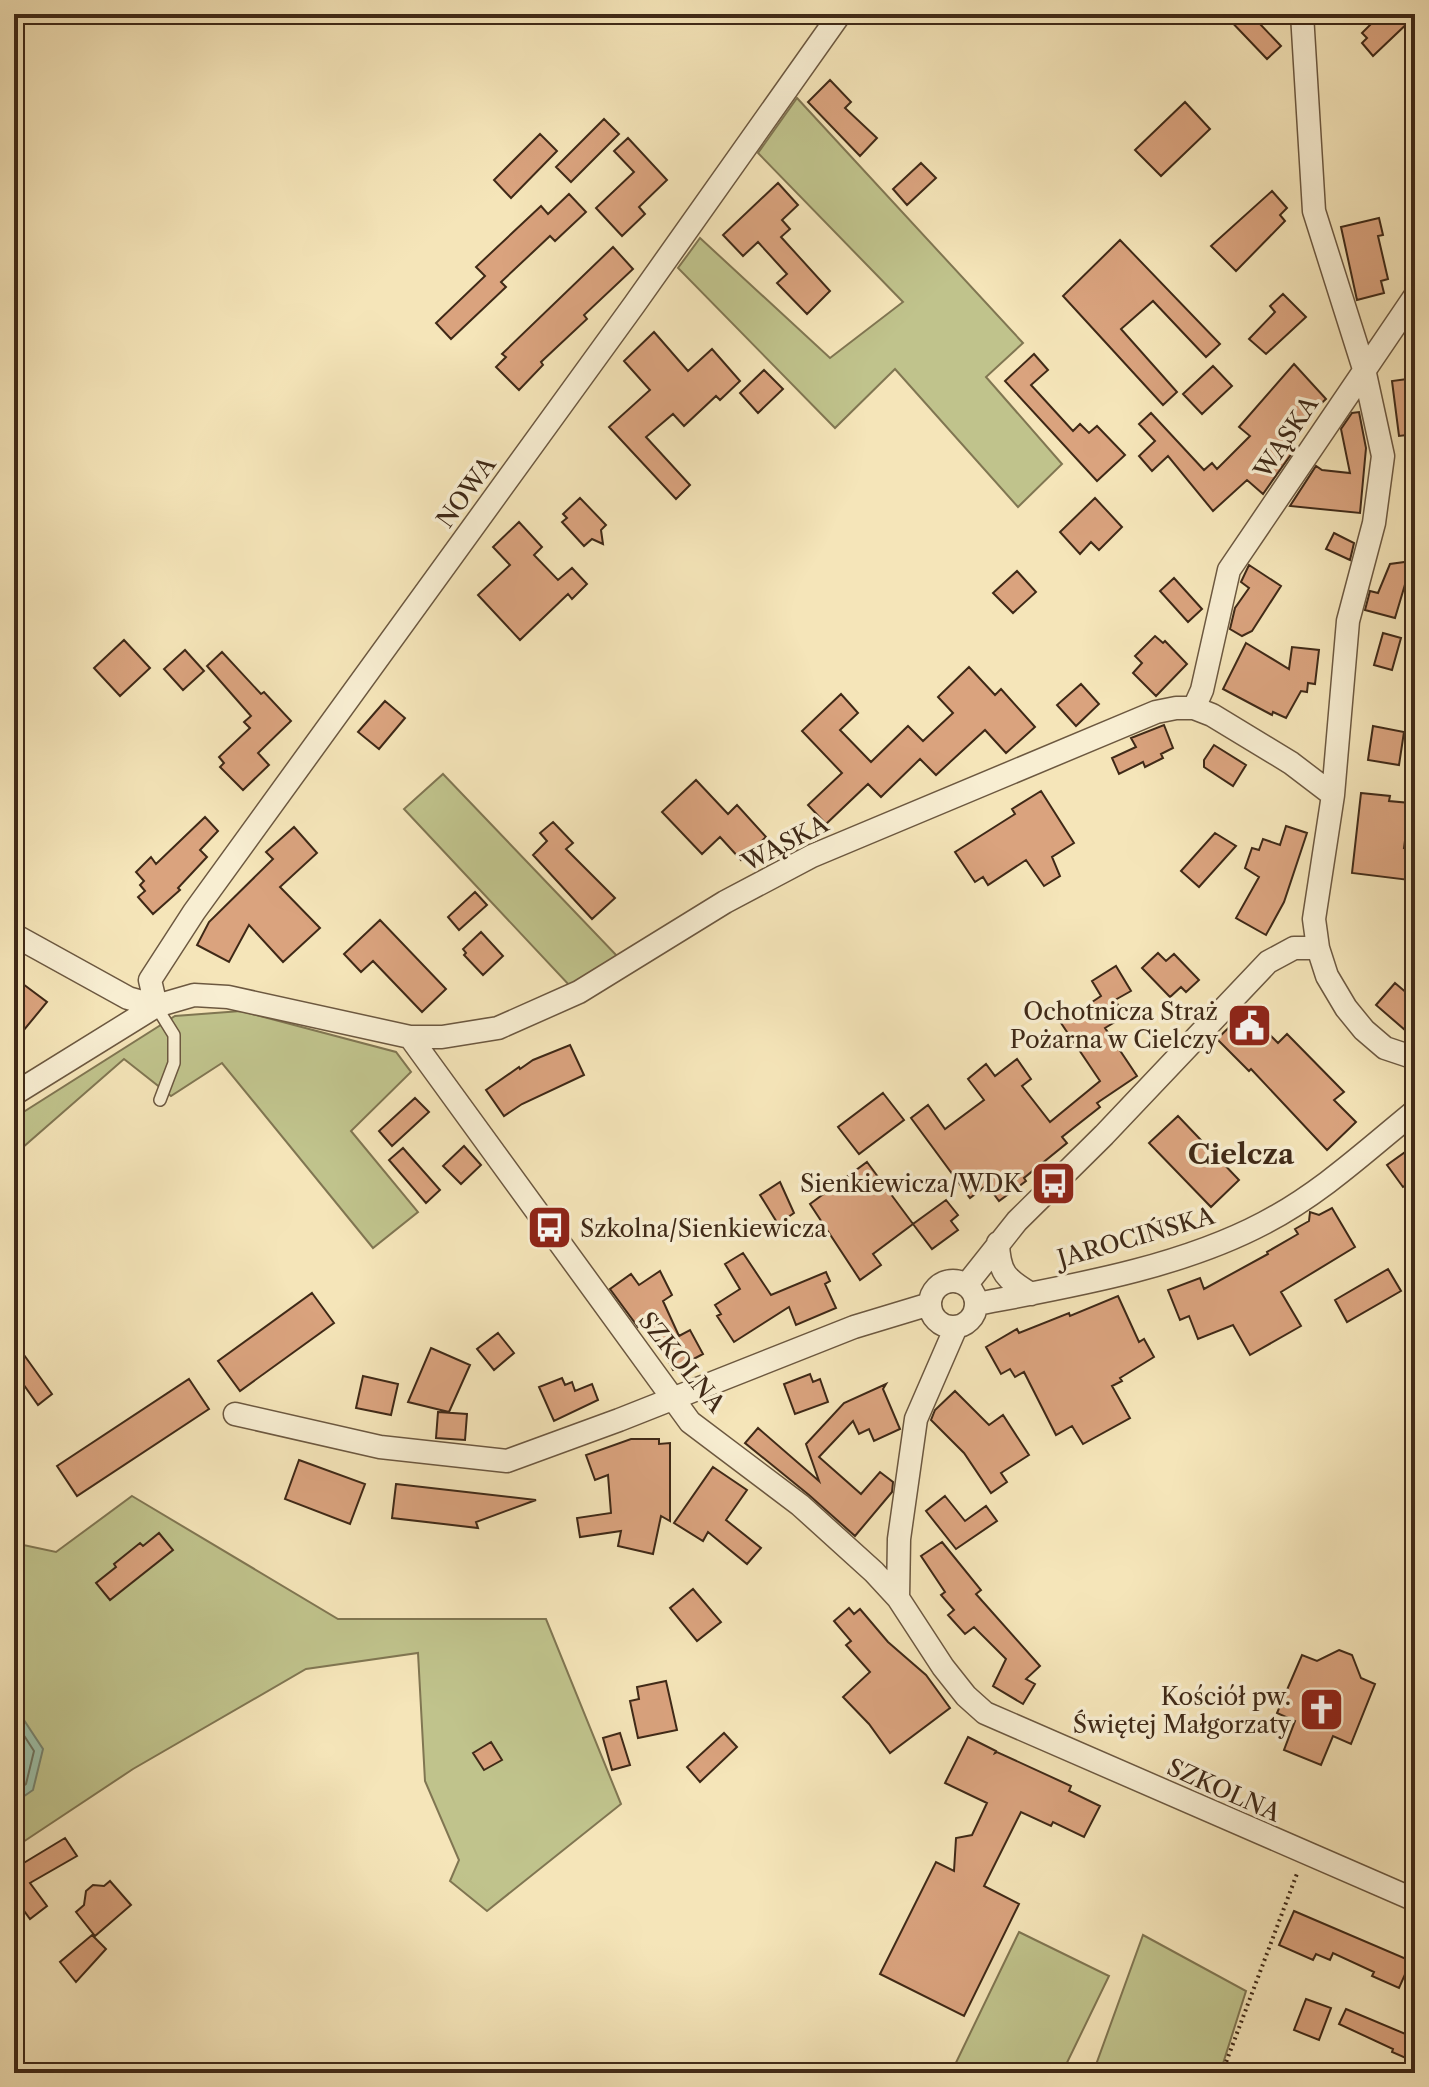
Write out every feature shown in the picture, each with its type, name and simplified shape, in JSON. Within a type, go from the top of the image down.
[{"type":"street","name":"NOWA","points":[[156,1006],[150,980],[194,912],[634,305],[840,14]]},
{"type":"street","points":[[1302,14],[1314,211],[1364,369],[1383,456],[1374,523],[1348,621],[1333,795],[1314,919],[1318,948],[1327,976],[1346,1008],[1364,1030],[1385,1048],[1415,1058]]},
{"type":"street","name":"WĄSKA","points":[[410,1037],[442,1037],[498,1028],[539,1011],[579,992],[725,902],[812,856],[1156,712],[1194,708],[1202,690],[1229,570],[1415,296]]},
{"type":"street","points":[[1194,708],[1249,736],[1333,795]]},
{"type":"street","points":[[14,935],[128,998],[156,1006]]},
{"type":"street","points":[[972,1294],[958,1280],[938,1285],[930,1304],[935,1318],[948,1327],[967,1323],[974,1315],[972,1294],[998,1243],[1268,962],[1294,948],[1318,948]]},
{"type":"street","points":[[14,1094],[156,1006],[194,995],[228,997],[293,1009],[410,1037]]},
{"type":"street","name":"SZKOLNA","points":[[410,1037],[690,1422],[800,1505],[864,1562],[898,1598],[966,1696],[985,1713],[1415,1900]]},
{"type":"street","name":"JAROCIŃSKA","points":[[972,1294],[1031,1294],[1204,1250],[1263,1224],[1323,1187],[1415,1111]]},
{"type":"street","points":[[998,1243],[1002,1271],[1013,1283],[1031,1294]]},
{"type":"street","points":[[235,1414],[380,1447],[507,1461],[854,1327],[930,1304]]},
{"type":"street","points":[[898,1598],[899,1539],[916,1419],[956,1327]]},
{"type":"lane","points":[[156,1006],[174,1035],[174,1063],[160,1100]]},
{"type":"path","points":[[1222,2073],[1304,1854]]},
{"type":"shaded area","points":[[797,98],[1023,343],[986,377],[1062,464],[1018,507],[895,369],[835,428],[678,268],[700,238],[830,358],[903,302],[758,153]]},
{"type":"shaded area","points":[[443,774],[619,958],[570,986],[404,809]]},
{"type":"shaded area","points":[[241,1011],[396,1052],[411,1072],[351,1131],[418,1212],[373,1248],[222,1063],[171,1096],[124,1059],[14,1155],[14,1118],[175,1016]]},
{"type":"shaded area","points":[[132,1496],[338,1619],[546,1619],[621,1804],[487,1911],[450,1881],[459,1860],[425,1781],[418,1653],[306,1669],[133,1769],[14,1848],[14,1543],[56,1552]]},
{"type":"shaded area","points":[[1019,1932],[1109,1976],[1062,2073],[951,2073]]},
{"type":"shaded area","points":[[1143,1935],[1246,1991],[1220,2073],[1093,2073]]},
{"type":"water","points":[[14,1705],[43,1749],[33,1790],[14,1803]]},
{"type":"building","points":[[1224,14],[1267,14],[1259,23],[1281,46],[1267,59]]},
{"type":"building","points":[[1381,14],[1415,16],[1373,56],[1362,43],[1367,38],[1362,33]]},
{"type":"building","points":[[830,80],[851,102],[845,108],[877,138],[860,156],[808,102]]},
{"type":"building","points":[[1185,102],[1210,129],[1161,176],[1135,150]]},
{"type":"building","points":[[604,119],[619,134],[571,182],[556,167]]},
{"type":"building","points":[[540,134],[557,151],[511,198],[494,180]]},
{"type":"building","points":[[628,138],[667,180],[639,207],[645,214],[622,236],[596,208],[634,172],[614,151]]},
{"type":"building","points":[[921,163],[936,178],[907,205],[893,189]]},
{"type":"building","points":[[778,183],[798,205],[782,220],[790,229],[781,237],[830,291],[807,314],[777,283],[787,274],[758,242],[743,256],[723,235]]},
{"type":"building","points":[[1272,191],[1287,208],[1280,215],[1285,221],[1236,271],[1211,246]]},
{"type":"building","points":[[569,194],[586,212],[555,241],[550,236],[501,282],[506,287],[451,339],[436,323],[485,276],[476,267],[541,206],[548,214]]},
{"type":"building","points":[[1379,218],[1383,235],[1378,236],[1388,279],[1381,281],[1384,293],[1357,300],[1341,227]]},
{"type":"building","points":[[1120,240],[1220,344],[1206,357],[1153,301],[1121,329],[1177,392],[1163,405],[1063,296]]},
{"type":"building","points":[[613,247],[633,269],[584,315],[587,319],[541,362],[543,365],[519,390],[496,367],[506,357],[502,354]]},
{"type":"building","points":[[1283,294],[1306,317],[1266,354],[1249,339],[1275,312],[1270,306]]},
{"type":"building","points":[[654,332],[688,371],[712,349],[740,381],[720,400],[716,396],[684,426],[673,414],[646,437],[690,485],[676,499],[609,427],[650,390],[624,361]]},
{"type":"building","points":[[1034,354],[1048,370],[1031,385],[1073,431],[1080,424],[1089,433],[1097,426],[1125,455],[1097,481],[1005,381]]},
{"type":"building","points":[[1294,364],[1326,399],[1284,438],[1288,442],[1283,448],[1292,453],[1263,494],[1247,480],[1213,511],[1168,456],[1152,471],[1139,456],[1155,441],[1139,424],[1151,413],[1204,470],[1212,463],[1217,469],[1250,436],[1239,427]]},
{"type":"building","points":[[1213,366],[1232,386],[1202,414],[1183,394]]},
{"type":"building","points":[[764,370],[783,389],[758,413],[740,393]]},
{"type":"building","points":[[1415,378],[1415,434],[1399,436],[1392,381]]},
{"type":"building","points":[[1359,412],[1366,448],[1360,513],[1290,506],[1316,466],[1322,470],[1350,473],[1341,429],[1352,413]]},
{"type":"building","points":[[580,498],[606,525],[601,530],[603,544],[592,539],[584,546],[562,522],[567,518],[563,514]]},
{"type":"building","points":[[1095,498],[1122,527],[1099,550],[1091,542],[1080,554],[1060,532]]},
{"type":"building","points":[[519,522],[542,547],[534,555],[558,580],[572,568],[587,584],[572,599],[568,594],[520,640],[478,595],[510,565],[493,547]]},
{"type":"building","points":[[1334,533],[1354,543],[1350,560],[1326,549]]},
{"type":"building","points":[[1412,561],[1395,618],[1365,610],[1370,591],[1378,593],[1390,564]]},
{"type":"building","points":[[1249,565],[1281,586],[1252,631],[1242,636],[1230,629],[1235,608],[1249,588],[1241,582]]},
{"type":"building","points":[[1017,571],[1036,592],[1013,613],[993,593]]},
{"type":"building","points":[[1174,578],[1202,609],[1188,622],[1160,591]]},
{"type":"building","points":[[1383,633],[1401,638],[1392,670],[1374,665]]},
{"type":"building","points":[[1155,636],[1163,643],[1165,641],[1187,664],[1156,696],[1133,673],[1142,663],[1135,656]]},
{"type":"building","points":[[124,640],[150,668],[120,696],[94,668]]},
{"type":"building","points":[[1246,643],[1289,669],[1292,647],[1319,650],[1315,684],[1308,683],[1307,692],[1301,691],[1286,718],[1273,712],[1272,715],[1223,689]]},
{"type":"building","points":[[185,650],[204,671],[183,690],[164,669]]},
{"type":"building","points":[[222,652],[291,721],[258,753],[269,765],[243,790],[220,767],[224,763],[219,757],[250,728],[244,722],[251,716],[207,666]]},
{"type":"building","points":[[969,667],[995,695],[1001,689],[1035,727],[1006,753],[985,730],[936,775],[920,759],[881,797],[868,784],[826,824],[808,805],[842,773],[802,731],[841,694],[858,713],[840,730],[871,762],[908,726],[923,741],[953,713],[938,697]]},
{"type":"building","points":[[1081,684],[1099,704],[1076,726],[1057,705]]},
{"type":"building","points":[[385,701],[405,718],[379,749],[358,732]]},
{"type":"building","points":[[1164,725],[1173,748],[1161,754],[1163,758],[1145,767],[1143,762],[1119,774],[1112,758],[1136,747],[1131,738]]},
{"type":"building","points":[[1373,726],[1404,732],[1399,765],[1368,760]]},
{"type":"building","points":[[1214,745],[1246,765],[1233,786],[1204,767],[1204,760]]},
{"type":"building","points":[[696,780],[728,814],[737,805],[766,837],[741,860],[720,837],[702,854],[662,812]]},
{"type":"building","points":[[1041,791],[1074,843],[1052,857],[1060,876],[1044,886],[1026,860],[988,885],[983,877],[975,882],[955,852],[1015,814],[1012,809]]},
{"type":"building","points":[[1361,793],[1390,796],[1389,801],[1410,803],[1404,848],[1413,849],[1409,880],[1352,873]]},
{"type":"building","points":[[205,817],[218,831],[200,850],[207,857],[178,888],[180,890],[153,914],[138,897],[145,891],[140,885],[144,881],[136,872],[151,857],[156,864]]},
{"type":"building","points":[[553,822],[573,843],[566,849],[615,898],[592,919],[533,855],[547,841],[540,833]]},
{"type":"building","points":[[1286,826],[1307,833],[1284,902],[1266,935],[1236,918],[1259,877],[1245,868],[1252,848],[1259,850],[1263,839],[1280,845]]},
{"type":"building","points":[[294,827],[317,853],[280,887],[320,928],[283,962],[249,925],[229,962],[197,945],[209,922],[273,859],[266,852]]},
{"type":"building","points":[[1215,833],[1236,846],[1199,887],[1181,871]]},
{"type":"building","points":[[475,892],[487,905],[459,930],[448,917]]},
{"type":"building","points":[[380,920],[446,989],[422,1012],[373,961],[361,972],[344,954]]},
{"type":"building","points":[[481,932],[503,956],[483,975],[464,955],[463,949]]},
{"type":"building","points":[[1158,953],[1166,961],[1174,954],[1199,980],[1186,992],[1181,987],[1170,997],[1142,968]]},
{"type":"building","points":[[1116,966],[1131,991],[1115,1000],[1125,1016],[1105,1028],[1137,1076],[1097,1103],[1100,1107],[1062,1137],[1067,1143],[999,1201],[987,1185],[970,1198],[911,1118],[928,1105],[945,1129],[984,1100],[968,1079],[986,1064],[995,1076],[1017,1059],[1031,1079],[1022,1086],[1050,1122],[1100,1081],[1061,1023],[1101,996],[1092,981]]},
{"type":"building","points":[[1395,983],[1415,1000],[1415,1019],[1405,1030],[1376,1005]]},
{"type":"building","points":[[23,984],[47,1002],[14,1042],[14,996]]},
{"type":"building","points":[[1246,1011],[1278,1043],[1287,1034],[1344,1092],[1334,1100],[1356,1122],[1327,1150],[1251,1069],[1249,1071],[1217,1039]]},
{"type":"building","points":[[570,1045],[584,1075],[522,1104],[504,1116],[486,1090],[519,1067]]},
{"type":"building","points":[[883,1093],[904,1120],[859,1154],[838,1127]]},
{"type":"building","points":[[415,1098],[429,1112],[392,1146],[379,1131]]},
{"type":"building","points":[[1178,1116],[1239,1180],[1211,1207],[1149,1143]]},
{"type":"building","points":[[1415,1145],[1415,1179],[1403,1187],[1387,1165]]},
{"type":"building","points":[[464,1146],[481,1165],[461,1184],[443,1166]]},
{"type":"building","points":[[403,1148],[440,1190],[426,1203],[389,1160]]},
{"type":"building","points":[[867,1162],[913,1224],[873,1254],[881,1265],[860,1280],[810,1204]]},
{"type":"building","points":[[780,1182],[794,1213],[778,1224],[760,1195]]},
{"type":"building","points":[[946,1200],[958,1215],[951,1221],[958,1230],[932,1249],[913,1224]]},
{"type":"building","points":[[1332,1208],[1355,1247],[1281,1292],[1301,1326],[1250,1355],[1233,1325],[1198,1339],[1189,1316],[1180,1320],[1168,1290],[1200,1278],[1204,1289],[1298,1234],[1295,1229],[1309,1221],[1310,1212],[1319,1215]]},
{"type":"building","points":[[743,1253],[771,1295],[826,1272],[830,1281],[825,1284],[836,1308],[796,1325],[789,1307],[734,1342],[717,1316],[721,1314],[715,1305],[740,1289],[725,1264]]},
{"type":"building","points":[[1388,1269],[1401,1291],[1347,1322],[1335,1300]]},
{"type":"building","points":[[660,1271],[672,1295],[663,1301],[679,1336],[690,1330],[703,1354],[673,1370],[648,1320],[638,1327],[610,1289],[631,1274],[639,1285]]},
{"type":"building","points":[[312,1293],[334,1323],[240,1391],[218,1361]]},
{"type":"building","points":[[1118,1296],[1139,1342],[1144,1339],[1154,1357],[1112,1386],[1130,1418],[1083,1444],[1072,1426],[1056,1435],[1024,1372],[1015,1377],[1010,1369],[1001,1374],[986,1347],[1017,1329],[1019,1333]]},
{"type":"building","points":[[498,1333],[514,1353],[494,1370],[477,1349]]},
{"type":"building","points":[[14,1341],[52,1394],[38,1405],[14,1371]]},
{"type":"building","points":[[431,1348],[470,1365],[449,1412],[408,1402]]},
{"type":"building","points":[[810,1374],[813,1382],[820,1379],[828,1402],[795,1414],[784,1384]]},
{"type":"building","points":[[363,1376],[398,1384],[391,1415],[356,1408]]},
{"type":"building","points":[[562,1378],[565,1385],[572,1382],[575,1391],[592,1384],[598,1400],[554,1421],[539,1387]]},
{"type":"building","points":[[189,1379],[209,1409],[77,1496],[57,1466]]},
{"type":"building","points":[[886,1384],[883,1389],[900,1429],[874,1441],[869,1429],[859,1434],[853,1421],[819,1457],[861,1494],[880,1472],[893,1482],[892,1492],[855,1536],[745,1443],[758,1428],[819,1481],[806,1444],[844,1403]]},
{"type":"building","points":[[955,1391],[989,1425],[1003,1415],[1029,1455],[1001,1473],[1007,1482],[991,1493],[964,1453],[931,1420],[935,1410]]},
{"type":"building","points":[[438,1412],[467,1414],[465,1440],[436,1438]]},
{"type":"building","points":[[631,1439],[659,1439],[659,1444],[670,1443],[670,1521],[661,1516],[653,1554],[618,1546],[621,1531],[580,1537],[577,1518],[611,1513],[608,1475],[595,1480],[586,1455]]},
{"type":"building","points":[[299,1460],[365,1484],[350,1524],[285,1499]]},
{"type":"building","points":[[713,1467],[747,1490],[726,1520],[761,1548],[747,1564],[708,1532],[703,1541],[674,1523]]},
{"type":"building","points":[[396,1484],[536,1500],[476,1522],[478,1528],[392,1518]]},
{"type":"building","points":[[945,1496],[965,1521],[986,1506],[997,1521],[956,1549],[926,1511]]},
{"type":"building","points":[[159,1533],[173,1550],[110,1600],[96,1583],[140,1543],[143,1546]]},
{"type":"building","points":[[942,1542],[981,1590],[976,1594],[1040,1666],[1026,1679],[1035,1684],[1023,1704],[993,1686],[1006,1659],[974,1627],[965,1634],[948,1615],[954,1610],[941,1595],[945,1592],[921,1556]]},
{"type":"building","points":[[693,1589],[721,1622],[697,1641],[670,1608]]},
{"type":"building","points":[[849,1608],[854,1614],[860,1609],[888,1642],[926,1675],[950,1708],[890,1753],[869,1724],[843,1697],[870,1672],[846,1645],[851,1641],[834,1621]]},
{"type":"building","name":"Kościół pw. Świętej Małgorzaty","points":[[1339,1650],[1352,1655],[1361,1678],[1375,1684],[1351,1744],[1333,1736],[1321,1765],[1284,1750],[1295,1721],[1277,1713],[1302,1655],[1317,1661]]},
{"type":"building","points":[[666,1681],[677,1730],[638,1738],[630,1701],[639,1699],[637,1687]]},
{"type":"building","points":[[620,1733],[630,1765],[612,1770],[603,1738]]},
{"type":"building","points":[[724,1733],[737,1747],[700,1782],[687,1767]]},
{"type":"building","points":[[968,1737],[995,1753],[1071,1786],[1069,1791],[1100,1806],[1084,1837],[1053,1822],[1051,1826],[1021,1812],[984,1886],[1019,1904],[964,2016],[880,1974],[936,1862],[954,1871],[956,1838],[972,1835],[987,1803],[945,1783]]},
{"type":"building","points":[[491,1742],[502,1760],[484,1770],[473,1753]]},
{"type":"building","points":[[65,1838],[77,1856],[30,1883],[47,1906],[30,1919],[14,1897],[14,1863],[17,1867]]},
{"type":"building","points":[[110,1881],[131,1905],[95,1936],[76,1912],[84,1905],[86,1891],[93,1885],[104,1886]]},
{"type":"building","points":[[1294,1911],[1411,1961],[1399,1988],[1372,1976],[1374,1972],[1333,1953],[1330,1960],[1316,1954],[1313,1960],[1279,1945]]},
{"type":"building","points":[[92,1935],[106,1949],[76,1982],[60,1962]]},
{"type":"building","points":[[1306,1999],[1331,2008],[1319,2040],[1294,2030]]},
{"type":"building","points":[[1346,2009],[1415,2038],[1415,2062],[1339,2024]]},
{"type":"place","name":"Ochotnicza Straż Pożarna w Cielczy","points":[[1249,1025]]},
{"type":"place","name":"Sienkiewicza/WDK","points":[[1053,1183]]},
{"type":"place","name":"Szkolna/Sienkiewicza","points":[[549,1228]]},
{"type":"place","name":"Kościół pw. Świętej Małgorzaty","points":[[1322,1710]]},
{"type":"district","name":"Cielcza","points":[[1241,1154]]}]
